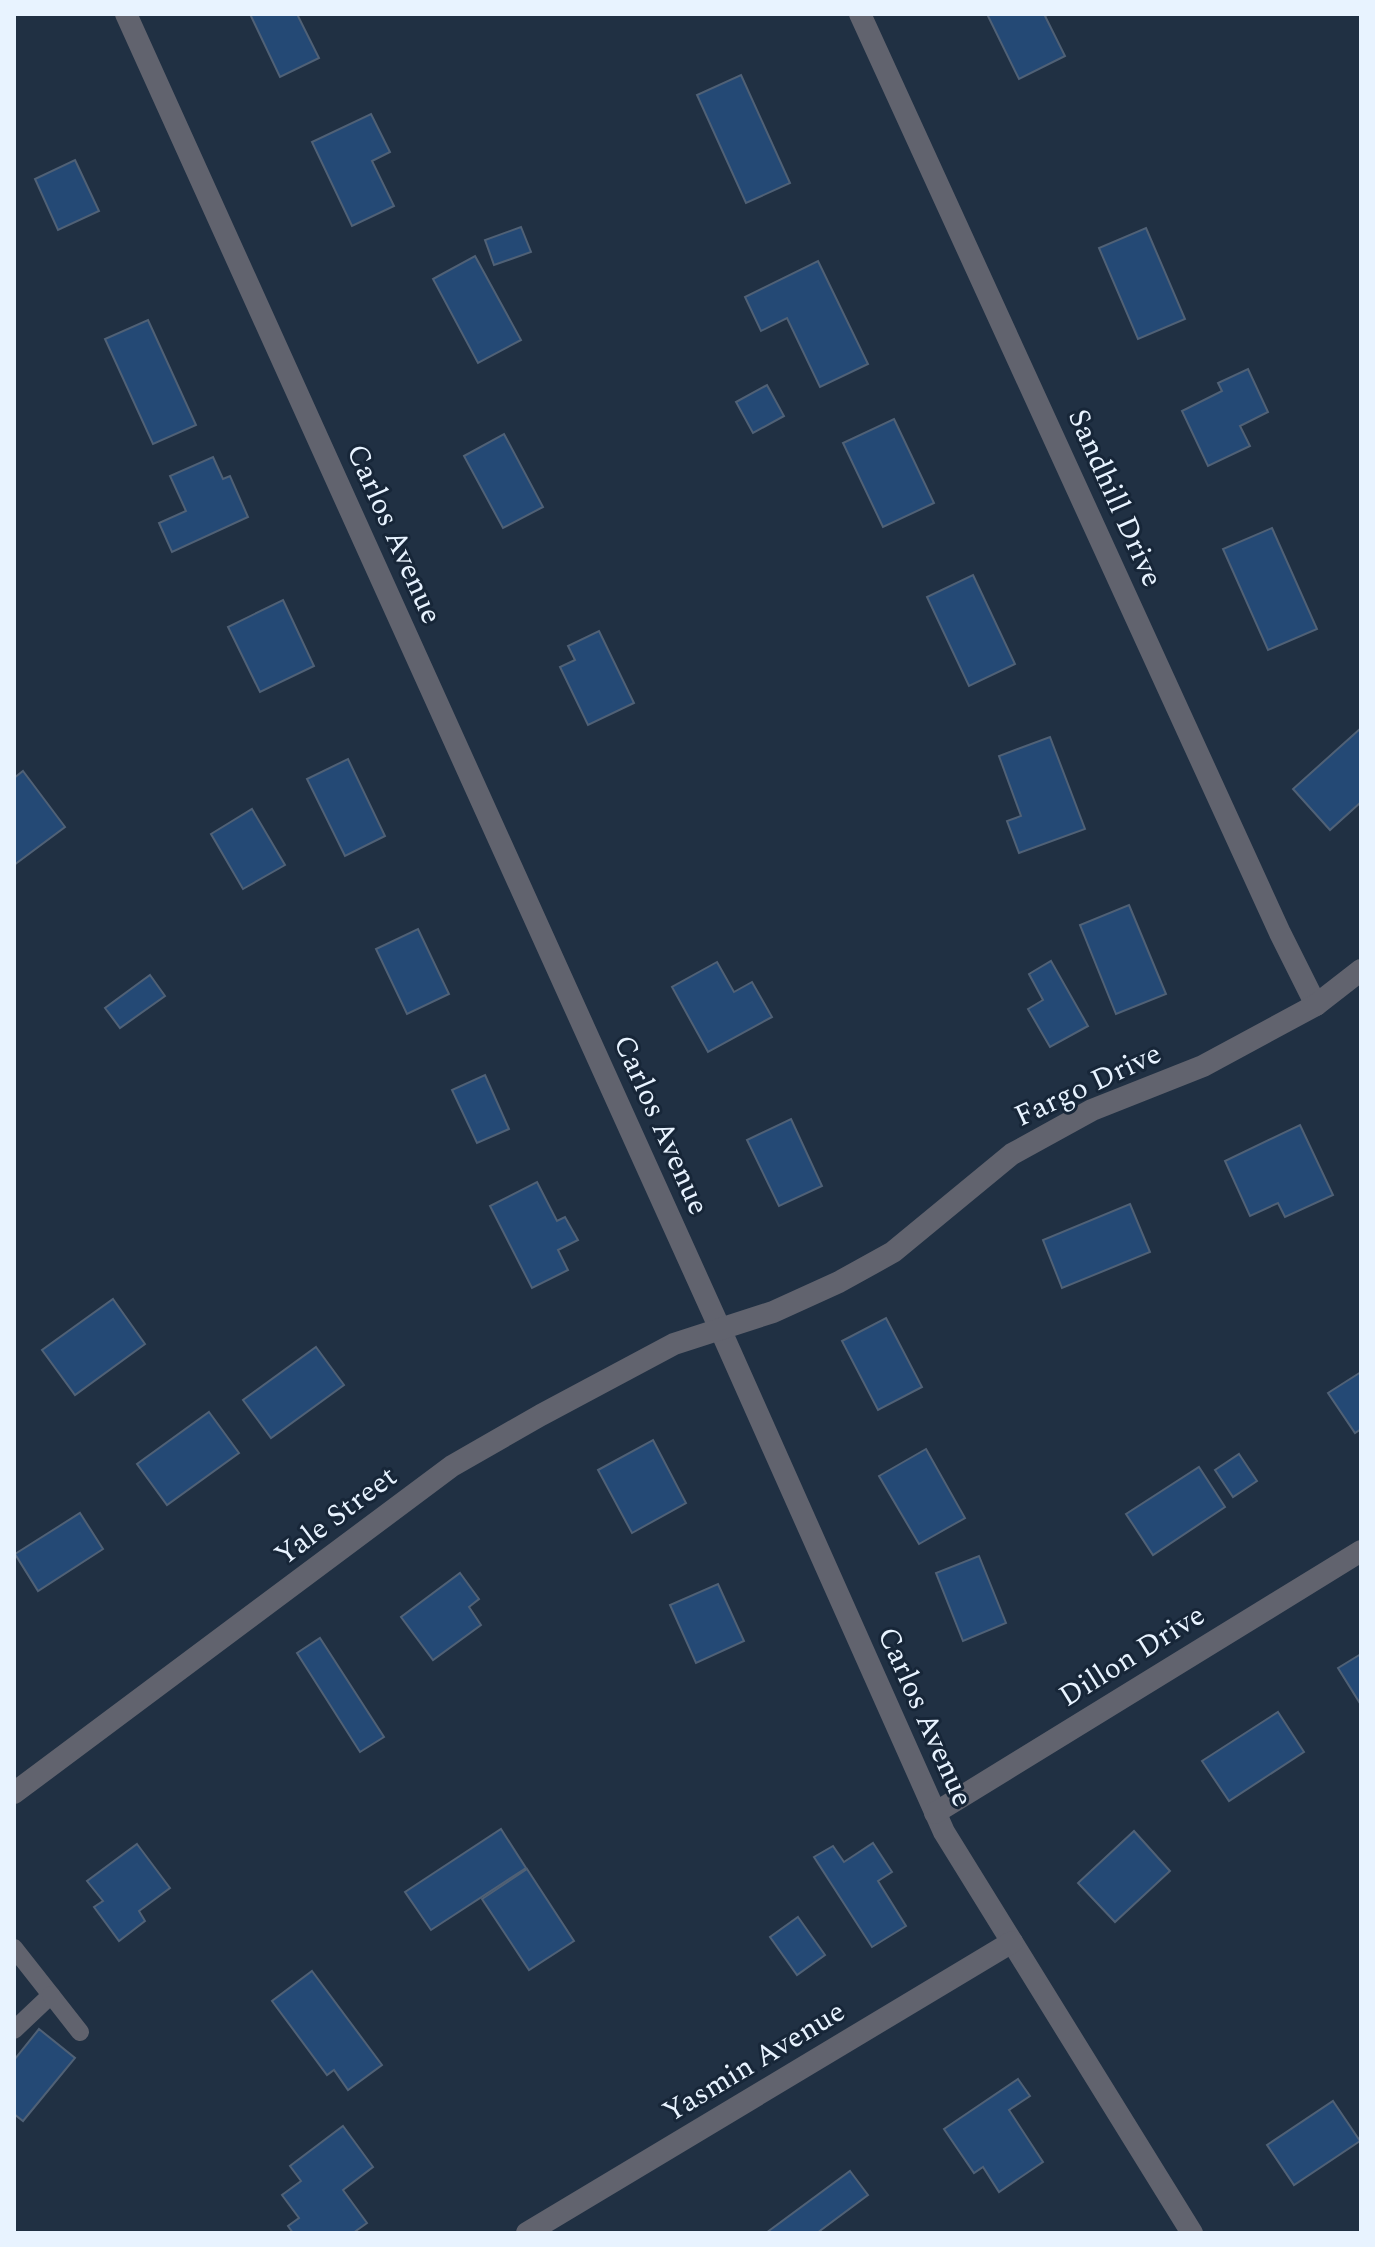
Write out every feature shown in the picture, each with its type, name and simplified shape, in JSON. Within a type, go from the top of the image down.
[{"type":"street","name":"Carlos Avenue","points":[[126,14],[944,1832],[1192,2233]]},
{"type":"street","name":"Sandhill Drive","points":[[860,14],[1280,933],[1316,1005]]},
{"type":"street","name":"Fargo Drive","points":[[721,1331],[839,1282],[893,1252],[1012,1154],[1092,1110],[1203,1066],[1316,1005],[1361,970]]},
{"type":"street","name":"Yale Street","points":[[14,1793],[452,1466],[674,1344],[721,1331]]},
{"type":"street","name":"Dillon Drive","points":[[935,1813],[1361,1551]]},
{"type":"street","name":"Yasmin Avenue","points":[[527,2233],[1012,1942]]},
{"type":"lane","points":[[14,1948],[80,2032]]},
{"type":"lane","points":[[14,2030],[51,1995]]},
{"type":"building","points":[[250,14],[297,14],[319,58],[280,77]]},
{"type":"building","points":[[987,14],[1050,14],[1045,16],[1065,56],[1019,79]]},
{"type":"building","points":[[741,75],[790,183],[746,203],[697,95]]},
{"type":"building","points":[[371,114],[390,152],[372,161],[394,206],[352,226],[312,142]]},
{"type":"building","points":[[75,160],[99,211],[58,230],[35,179]]},
{"type":"building","points":[[521,227],[531,252],[494,265],[485,240]]},
{"type":"building","points":[[1146,228],[1185,319],[1138,339],[1099,248]]},
{"type":"building","points":[[475,256],[521,340],[478,363],[433,279]]},
{"type":"building","points":[[818,261],[868,364],[820,387],[787,318],[761,331],[745,297]]},
{"type":"building","points":[[148,320],[196,425],[153,444],[105,339]]},
{"type":"building","points":[[1248,369],[1268,412],[1240,426],[1250,446],[1208,466],[1182,411],[1222,391],[1218,383]]},
{"type":"building","points":[[767,385],[784,416],[753,433],[736,402]]},
{"type":"building","points":[[894,419],[934,503],[883,527],[843,443]]},
{"type":"building","points":[[504,434],[543,507],[503,528],[464,456]]},
{"type":"building","points":[[213,457],[223,479],[230,476],[248,517],[172,552],[159,523],[186,511],[170,476]]},
{"type":"building","points":[[1272,528],[1317,629],[1268,650],[1223,549]]},
{"type":"building","points":[[973,575],[1015,664],[969,686],[927,597]]},
{"type":"building","points":[[283,600],[314,666],[260,692],[228,627]]},
{"type":"building","points":[[599,631],[634,703],[588,725],[560,667],[575,660],[568,646]]},
{"type":"building","points":[[1361,728],[1361,802],[1330,830],[1293,789]]},
{"type":"building","points":[[1050,737],[1085,829],[1019,853],[1007,821],[1021,816],[999,756]]},
{"type":"building","points":[[348,759],[385,836],[345,856],[307,779]]},
{"type":"building","points":[[23,771],[65,827],[14,865],[14,778]]},
{"type":"building","points":[[252,809],[285,865],[243,889],[211,834]]},
{"type":"building","points":[[1129,905],[1166,994],[1116,1014],[1080,925]]},
{"type":"building","points":[[418,929],[449,994],[407,1014],[376,949]]},
{"type":"building","points":[[1051,961],[1088,1026],[1050,1047],[1028,1009],[1043,1000],[1029,974]]},
{"type":"building","points":[[717,962],[734,992],[752,982],[772,1017],[708,1052],[672,987]]},
{"type":"building","points":[[150,975],[165,996],[120,1028],[105,1008]]},
{"type":"building","points":[[485,1075],[509,1129],[477,1143],[452,1090]]},
{"type":"building","points":[[791,1119],[822,1186],[779,1206],[747,1140]]},
{"type":"building","points":[[1300,1125],[1333,1195],[1285,1217],[1278,1203],[1250,1216],[1225,1161]]},
{"type":"building","points":[[537,1182],[557,1221],[565,1217],[578,1240],[558,1250],[568,1270],[532,1288],[490,1206]]},
{"type":"building","points":[[1130,1204],[1150,1252],[1062,1288],[1043,1240]]},
{"type":"building","points":[[113,1299],[145,1344],[75,1395],[42,1350]]},
{"type":"building","points":[[886,1318],[922,1387],[878,1410],[842,1341]]},
{"type":"building","points":[[316,1347],[344,1385],[271,1438],[243,1400]]},
{"type":"building","points":[[1361,1372],[1361,1429],[1355,1433],[1328,1393]]},
{"type":"building","points":[[209,1412],[239,1453],[167,1505],[137,1464]]},
{"type":"building","points":[[653,1440],[686,1503],[632,1533],[598,1470]]},
{"type":"building","points":[[926,1449],[965,1518],[919,1544],[879,1476]]},
{"type":"building","points":[[1239,1454],[1257,1481],[1233,1497],[1215,1470]]},
{"type":"building","points":[[1199,1467],[1225,1507],[1153,1555],[1126,1514]]},
{"type":"building","points":[[80,1513],[103,1549],[38,1591],[15,1554]]},
{"type":"building","points":[[979,1556],[1006,1623],[963,1641],[936,1573]]},
{"type":"building","points":[[460,1573],[479,1599],[469,1607],[481,1625],[433,1660],[401,1617]]},
{"type":"building","points":[[718,1584],[744,1641],[696,1663],[670,1605]]},
{"type":"building","points":[[320,1638],[384,1737],[360,1752],[297,1653]]},
{"type":"building","points":[[1361,1654],[1361,1705],[1338,1668]]},
{"type":"building","points":[[1278,1712],[1304,1752],[1229,1801],[1202,1761]]},
{"type":"building","points":[[501,1829],[526,1868],[431,1930],[405,1892]]},
{"type":"building","points":[[1134,1831],[1170,1871],[1115,1922],[1078,1883]]},
{"type":"building","points":[[873,1843],[892,1872],[878,1881],[906,1926],[872,1947],[814,1857],[833,1846],[844,1862]]},
{"type":"building","points":[[137,1844],[170,1888],[139,1911],[145,1921],[119,1941],[94,1907],[103,1901],[87,1881]]},
{"type":"building","points":[[527,1869],[574,1941],[529,1970],[482,1899]]},
{"type":"building","points":[[798,1917],[825,1955],[797,1975],[770,1937]]},
{"type":"building","points":[[312,1971],[382,2065],[348,2090],[334,2070],[327,2075],[272,2001]]},
{"type":"building","points":[[39,2029],[75,2058],[23,2121],[14,2114],[14,2060]]},
{"type":"building","points":[[1018,2079],[1030,2096],[1009,2110],[1043,2162],[999,2192],[983,2167],[974,2173],[944,2129]]},
{"type":"building","points":[[1333,2101],[1360,2141],[1294,2185],[1267,2145]]},
{"type":"building","points":[[343,2126],[373,2167],[343,2190],[367,2223],[353,2233],[293,2233],[288,2226],[299,2218],[282,2195],[301,2181],[290,2166]]},
{"type":"building","points":[[850,2171],[868,2195],[817,2233],[766,2233]]}]
